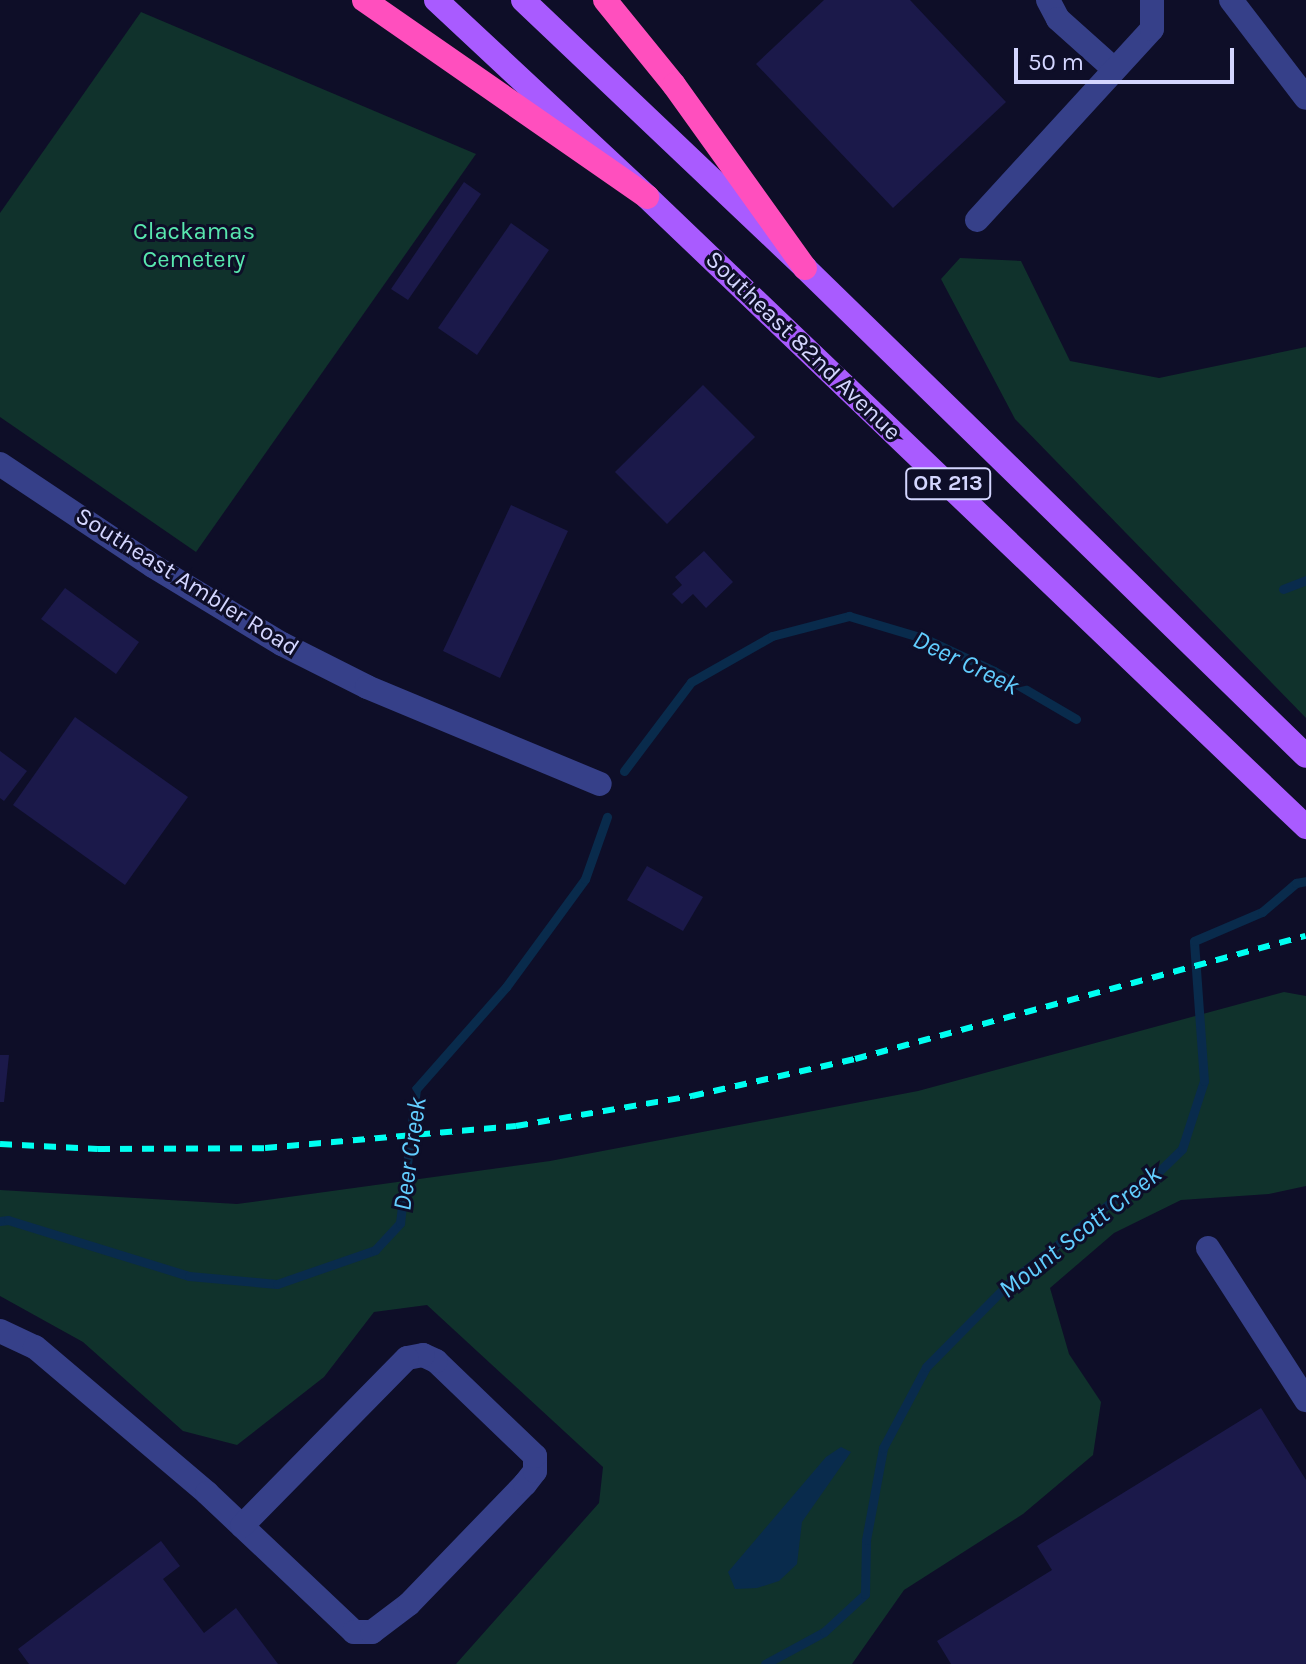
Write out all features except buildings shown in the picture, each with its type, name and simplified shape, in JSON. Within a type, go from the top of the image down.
[{"type":"highway","points":[[364,0],[647,197]]},
{"type":"highway","points":[[605,0],[674,85],[805,268]]},
{"type":"main road","name":"Southeast 82nd Avenue","points":[[436,0],[647,197],[1306,827]]},
{"type":"main road","name":"OR 213","points":[[523,0],[805,268],[1304,754]]},
{"type":"street","points":[[1048,0],[1058,19],[1114,69]]},
{"type":"street","points":[[977,220],[1152,29],[1152,0]]},
{"type":"street","points":[[1231,0],[1306,98]]},
{"type":"street","name":"Southeast Ambler Road","points":[[0,464],[153,566],[282,644],[367,687],[600,784]]},
{"type":"street","points":[[1208,1248],[1306,1400]]},
{"type":"street","points":[[0,1331],[35,1347],[242,1526],[354,1632],[372,1632],[409,1604],[525,1484],[535,1471],[535,1456],[436,1361],[423,1355],[407,1358],[242,1526]]},
{"type":"green space","name":"Clackamas Cemetery","points":[[141,12],[476,154],[196,552],[0,417],[0,213]]},
{"type":"green space","points":[[960,258],[1021,261],[1070,361],[1159,378],[1306,347],[1306,718],[1015,419],[941,279]]},
{"type":"green space","points":[[1284,992],[1306,996],[1306,1186],[1269,1194],[1181,1200],[1114,1233],[1050,1288],[1069,1354],[1101,1402],[1093,1455],[1023,1514],[904,1590],[852,1664],[456,1664],[599,1503],[603,1467],[427,1305],[374,1312],[324,1377],[237,1445],[183,1431],[83,1342],[0,1296],[0,1190],[237,1204],[550,1161],[918,1091]]},
{"type":"water","points":[[841,1447],[851,1452],[802,1522],[797,1564],[779,1581],[757,1588],[735,1589],[728,1572],[826,1457]]},
{"type":"waterway","name":"Deer Creek","points":[[1283,589],[1306,580]]},
{"type":"waterway","name":"Deer Creek","points":[[624,771],[691,682],[772,636],[849,616],[926,639],[994,671],[1076,719]]},
{"type":"waterway","name":"Deer Creek","points":[[0,1221],[8,1220],[189,1276],[277,1284],[375,1250],[400,1223],[416,1089],[506,987],[585,879],[607,817]]},
{"type":"waterway","name":"Mount Scott Creek","points":[[765,1664],[824,1632],[865,1594],[866,1540],[883,1448],[926,1367],[1010,1282],[1114,1200],[1144,1186],[1182,1149],[1204,1081],[1194,941],[1262,912],[1296,883],[1306,881]]},
{"type":"railway","points":[[0,1144],[98,1149],[265,1148],[516,1126],[692,1096],[855,1059],[1306,936]]}]
